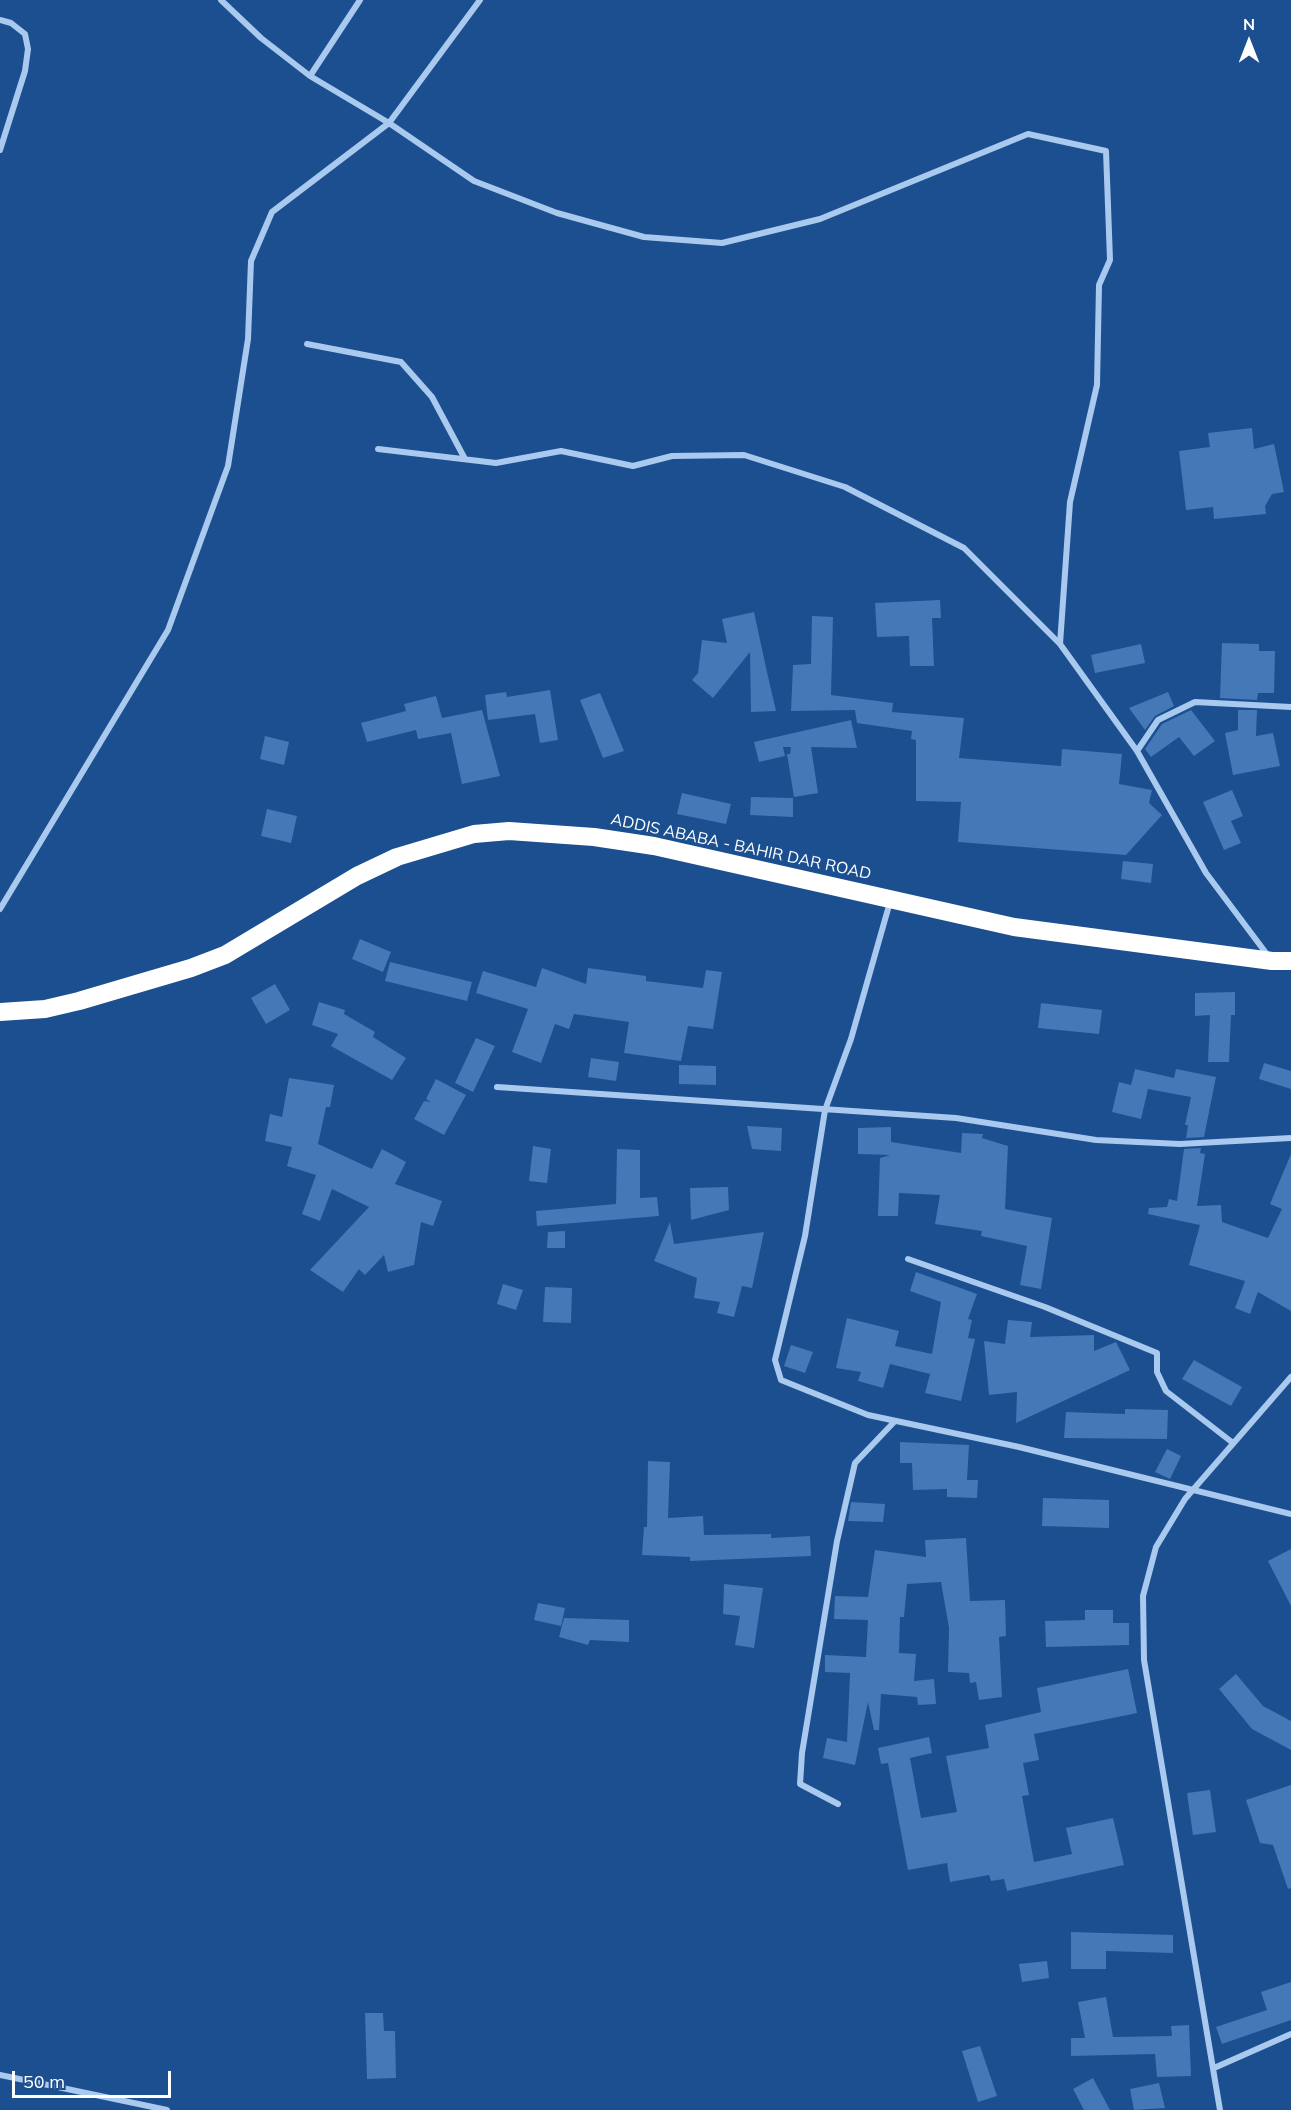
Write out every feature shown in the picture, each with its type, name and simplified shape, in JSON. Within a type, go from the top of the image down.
[{"type":"highway","name":"ADDIS ABABA - BAHIR DAR ROAD","points":[[0,1012],[45,1009],[190,968],[225,955],[357,876],[397,857],[474,834],[509,831],[604,838],[654,846],[1014,927],[1272,961],[1291,960]]},
{"type":"street","points":[[221,0],[261,38],[310,76],[389,123],[474,182],[557,213],[644,237],[722,243],[820,219],[1028,134],[1106,151],[1110,260],[1099,285],[1097,385],[1070,501],[1060,644]]},
{"type":"street","points":[[310,76],[360,0]]},
{"type":"street","points":[[0,909],[168,630],[228,466],[248,339],[251,261],[273,212],[389,123],[480,0]]},
{"type":"street","points":[[0,20],[11,23],[25,34],[28,48],[25,71],[0,150]]},
{"type":"street","points":[[307,344],[401,362],[432,397],[465,459]]},
{"type":"street","points":[[378,449],[496,463],[561,451],[633,466],[672,456],[744,455],[845,487],[964,548],[1060,644],[1137,751],[1206,873],[1272,961]]},
{"type":"street","points":[[1137,751],[1158,720],[1195,702],[1291,707]]},
{"type":"street","points":[[891,899],[851,1039],[825,1110],[805,1236],[775,1360],[781,1380],[868,1414],[1291,1514]]},
{"type":"street","points":[[497,1087],[956,1118],[1095,1140],[1180,1144],[1291,1138]]},
{"type":"street","points":[[908,1259],[1045,1307],[1157,1353],[1157,1372],[1166,1391],[1233,1443]]},
{"type":"street","points":[[1220,2110],[1144,1660],[1143,1596],[1156,1546],[1193,1490],[1291,1377]]},
{"type":"street","points":[[838,1804],[801,1784],[802,1753],[837,1541],[855,1463],[895,1420]]},
{"type":"street","points":[[1214,2068],[1291,2034]]},
{"type":"street","points":[[0,2075],[167,2110]]},
{"type":"building","points":[[1252,428],[1254,449],[1274,444],[1284,492],[1272,494],[1265,506],[1266,514],[1214,519],[1213,507],[1186,510],[1179,451],[1210,447],[1208,433]]},
{"type":"building","points":[[940,600],[941,618],[932,618],[934,666],[910,666],[909,636],[877,637],[875,603]]},
{"type":"building","points":[[754,612],[776,711],[751,712],[750,652],[713,698],[692,680],[698,673],[702,640],[727,643],[722,619]]},
{"type":"building","points":[[812,616],[833,617],[831,695],[893,703],[892,712],[964,718],[959,758],[1061,766],[1062,749],[1122,754],[1119,784],[1152,790],[1149,803],[1162,815],[1126,855],[958,842],[961,802],[916,801],[916,740],[911,739],[912,731],[857,723],[855,710],[791,711],[793,665],[811,664]]},
{"type":"building","points":[[1222,643],[1259,644],[1259,651],[1275,651],[1274,693],[1258,693],[1257,700],[1220,698]]},
{"type":"building","points":[[1141,644],[1145,663],[1095,673],[1091,655]]},
{"type":"building","points":[[550,690],[558,740],[540,743],[535,714],[488,720],[485,695],[506,692],[507,697]]},
{"type":"building","points":[[1168,692],[1174,706],[1155,716],[1145,730],[1129,708]]},
{"type":"building","points":[[600,693],[624,751],[603,758],[580,700]]},
{"type":"building","points":[[436,696],[442,718],[482,710],[500,776],[462,784],[451,733],[418,739],[416,730],[367,742],[361,723],[406,711],[404,704]]},
{"type":"building","points":[[1191,710],[1215,741],[1194,756],[1179,737],[1151,757],[1145,749],[1162,724]]},
{"type":"building","points":[[1238,710],[1257,710],[1256,736],[1273,733],[1280,766],[1233,775],[1225,733],[1238,730]]},
{"type":"building","points":[[851,720],[857,748],[811,747],[818,793],[794,797],[787,754],[790,754],[791,747],[783,747],[785,756],[759,762],[754,742]]},
{"type":"building","points":[[265,736],[289,742],[284,765],[260,759]]},
{"type":"building","points":[[1232,790],[1243,816],[1231,821],[1241,843],[1224,850],[1203,802]]},
{"type":"building","points":[[682,793],[731,804],[726,824],[677,814]]},
{"type":"building","points":[[751,797],[793,798],[793,817],[750,815]]},
{"type":"building","points":[[267,809],[297,816],[291,843],[261,836]]},
{"type":"building","points":[[1123,861],[1153,864],[1151,883],[1121,879]]},
{"type":"building","points":[[360,939],[391,952],[383,972],[352,959]]},
{"type":"building","points":[[390,962],[472,982],[467,1001],[385,981]]},
{"type":"building","points":[[542,968],[586,984],[588,968],[646,976],[646,981],[703,988],[706,970],[722,972],[713,1029],[688,1026],[681,1061],[624,1053],[629,1022],[574,1014],[569,1029],[555,1024],[541,1063],[512,1052],[528,1009],[476,993],[483,971],[536,987]]},
{"type":"building","points":[[275,984],[290,1010],[266,1024],[251,998]]},
{"type":"building","points":[[1235,992],[1235,1015],[1231,1015],[1229,1062],[1208,1062],[1210,1015],[1195,1016],[1195,993]]},
{"type":"building","points":[[319,1002],[345,1010],[344,1014],[375,1032],[373,1037],[406,1058],[392,1080],[331,1046],[338,1034],[312,1025]]},
{"type":"building","points":[[1041,1003],[1102,1010],[1099,1034],[1038,1028]]},
{"type":"building","points":[[476,1038],[495,1046],[473,1092],[455,1083]]},
{"type":"building","points":[[591,1058],[619,1062],[616,1081],[588,1077]]},
{"type":"building","points":[[1264,1063],[1291,1071],[1291,1089],[1259,1079]]},
{"type":"building","points":[[679,1065],[716,1066],[716,1085],[679,1084]]},
{"type":"building","points":[[1135,1069],[1174,1078],[1176,1069],[1216,1077],[1204,1137],[1186,1138],[1188,1125],[1185,1125],[1191,1097],[1148,1089],[1141,1119],[1112,1112],[1119,1082],[1131,1085]]},
{"type":"building","points":[[289,1078],[334,1085],[330,1107],[326,1107],[318,1144],[372,1169],[382,1149],[406,1162],[395,1184],[442,1201],[433,1226],[421,1222],[414,1265],[388,1272],[384,1255],[365,1275],[359,1269],[343,1292],[310,1270],[369,1207],[332,1189],[320,1221],[302,1214],[316,1175],[287,1166],[292,1147],[265,1141],[270,1114],[282,1117]]},
{"type":"building","points":[[436,1079],[466,1095],[444,1135],[414,1119],[424,1101],[431,1102],[426,1099]]},
{"type":"building","points":[[747,1126],[782,1128],[781,1151],[752,1149]]},
{"type":"building","points":[[891,1127],[891,1142],[961,1153],[962,1133],[983,1134],[982,1138],[1008,1146],[1005,1209],[1052,1218],[1041,1289],[1020,1285],[1027,1246],[981,1236],[982,1231],[935,1224],[940,1195],[899,1193],[898,1216],[878,1216],[880,1158],[890,1155],[858,1154],[858,1128]]},
{"type":"building","points":[[533,1146],[551,1149],[547,1183],[529,1181]]},
{"type":"building","points":[[1201,1148],[1200,1153],[1205,1154],[1197,1206],[1221,1205],[1222,1222],[1268,1238],[1282,1209],[1270,1204],[1291,1154],[1291,1311],[1258,1292],[1250,1314],[1235,1308],[1245,1281],[1189,1265],[1200,1225],[1148,1214],[1149,1208],[1167,1207],[1169,1199],[1177,1201],[1184,1149]]},
{"type":"building","points":[[617,1149],[640,1150],[640,1198],[657,1197],[659,1216],[537,1226],[536,1211],[616,1204]]},
{"type":"building","points":[[728,1187],[729,1210],[691,1220],[690,1188]]},
{"type":"building","points":[[670,1222],[674,1244],[764,1232],[752,1288],[742,1286],[734,1317],[717,1313],[720,1302],[694,1298],[697,1278],[654,1261]]},
{"type":"building","points":[[565,1231],[565,1248],[547,1248],[548,1232]]},
{"type":"building","points":[[916,1272],[977,1294],[968,1319],[972,1320],[968,1338],[975,1339],[961,1401],[925,1393],[930,1374],[890,1364],[883,1388],[858,1381],[861,1372],[836,1368],[847,1318],[899,1331],[895,1346],[932,1354],[941,1302],[910,1291]]},
{"type":"building","points":[[503,1284],[523,1290],[516,1310],[497,1304]]},
{"type":"building","points":[[545,1287],[572,1288],[571,1323],[543,1322]]},
{"type":"building","points":[[1008,1320],[1032,1322],[1030,1337],[1094,1335],[1094,1351],[1116,1342],[1130,1370],[1016,1423],[1017,1392],[989,1395],[984,1341],[1005,1344]]},
{"type":"building","points":[[791,1345],[813,1352],[805,1373],[784,1366]]},
{"type":"building","points":[[1194,1360],[1242,1387],[1231,1406],[1182,1379]]},
{"type":"building","points":[[1125,1409],[1168,1410],[1167,1439],[1064,1438],[1066,1412],[1125,1414]]},
{"type":"building","points":[[900,1442],[969,1445],[967,1480],[978,1480],[977,1498],[947,1497],[947,1489],[913,1490],[912,1463],[900,1463]]},
{"type":"building","points":[[1167,1449],[1181,1456],[1170,1479],[1155,1472]]},
{"type":"building","points":[[648,1461],[670,1462],[668,1518],[703,1516],[704,1535],[771,1534],[771,1538],[810,1536],[811,1556],[690,1561],[690,1557],[642,1555],[644,1527],[647,1527]]},
{"type":"building","points":[[1043,1498],[1109,1500],[1109,1528],[1042,1526]]},
{"type":"building","points":[[851,1502],[885,1504],[883,1522],[848,1521]]},
{"type":"building","points":[[966,1538],[970,1601],[1005,1600],[1006,1636],[999,1637],[1002,1697],[979,1700],[976,1682],[970,1683],[969,1673],[948,1672],[949,1628],[941,1582],[907,1584],[904,1617],[900,1617],[899,1653],[916,1654],[914,1681],[934,1679],[936,1704],[918,1705],[917,1697],[881,1694],[879,1730],[874,1730],[868,1702],[855,1765],[823,1758],[827,1738],[847,1742],[850,1673],[825,1672],[825,1655],[866,1657],[868,1620],[834,1619],[835,1596],[868,1597],[875,1550],[926,1557],[925,1540]]},
{"type":"building","points":[[1291,1549],[1291,1606],[1268,1561]]},
{"type":"building","points":[[724,1584],[763,1588],[754,1648],[735,1645],[740,1616],[723,1614]]},
{"type":"building","points":[[538,1603],[565,1608],[561,1626],[534,1620]]},
{"type":"building","points":[[1085,1610],[1113,1610],[1113,1623],[1129,1623],[1129,1645],[1046,1647],[1045,1621],[1085,1620]]},
{"type":"building","points":[[564,1618],[629,1620],[629,1642],[590,1640],[588,1645],[559,1637]]},
{"type":"building","points":[[1128,1669],[1137,1713],[1034,1734],[1039,1760],[1023,1763],[1029,1795],[1022,1796],[1034,1862],[1072,1854],[1066,1828],[1113,1818],[1124,1865],[1007,1891],[1004,1879],[991,1881],[989,1875],[950,1882],[947,1863],[908,1870],[888,1763],[881,1764],[878,1748],[929,1737],[932,1753],[910,1758],[921,1818],[957,1812],[946,1756],[989,1748],[985,1725],[1041,1712],[1037,1688]]},
{"type":"building","points":[[1236,1674],[1263,1706],[1291,1721],[1291,1750],[1252,1729],[1219,1689]]},
{"type":"building","points":[[1291,1785],[1291,1888],[1288,1889],[1273,1845],[1260,1843],[1246,1800]]},
{"type":"building","points":[[1210,1790],[1216,1832],[1193,1835],[1187,1793]]},
{"type":"building","points":[[1071,1932],[1173,1935],[1173,1953],[1106,1951],[1106,1969],[1071,1969]]},
{"type":"building","points":[[1047,1961],[1049,1978],[1022,1982],[1019,1964]]},
{"type":"building","points":[[1291,1982],[1291,2020],[1222,2044],[1216,2027],[1267,2010],[1261,1992]]},
{"type":"building","points":[[1106,1997],[1113,2037],[1172,2036],[1171,2026],[1189,2025],[1191,2076],[1157,2077],[1155,2054],[1071,2056],[1071,2038],[1085,2038],[1078,2002]]},
{"type":"building","points":[[365,2013],[383,2013],[384,2031],[395,2031],[396,2078],[367,2079]]},
{"type":"building","points":[[980,2046],[997,2096],[978,2102],[962,2051]]},
{"type":"building","points":[[1093,2078],[1110,2110],[1084,2110],[1073,2089]]},
{"type":"building","points":[[1159,2083],[1165,2108],[1134,2110],[1130,2089]]}]
